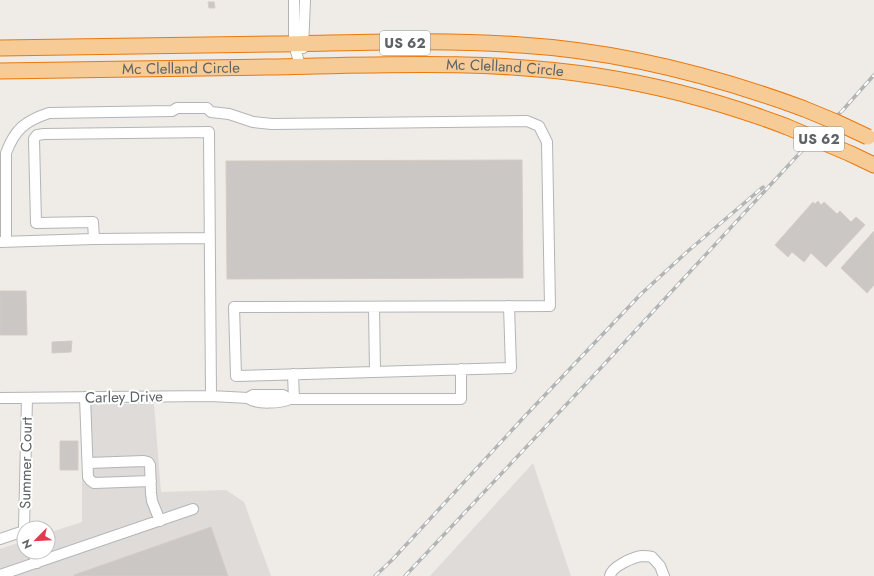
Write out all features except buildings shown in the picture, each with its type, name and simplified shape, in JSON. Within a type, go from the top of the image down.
[{"type":"highway","name":"Mc Clelland Circle","points":[[0,48],[477,43],[522,45],[572,50],[675,68],[742,87],[802,108],[871,138]]},
{"type":"highway","name":"Mc Clelland Circle","points":[[0,71],[300,66],[483,65],[569,72],[628,81],[666,89],[725,105],[786,126],[874,165]]},
{"type":"street","points":[[294,0],[300,66]]},
{"type":"street","points":[[299,44],[305,0]]},
{"type":"street","points":[[210,238],[3,241],[6,153],[10,141],[19,129],[33,119],[49,113],[172,111],[176,115],[205,115],[211,112],[229,114],[253,122],[272,124],[527,120],[539,126],[547,142],[550,306],[509,306],[374,307],[234,307],[236,376],[511,368],[509,306]]},
{"type":"street","points":[[94,239],[94,222],[36,223],[34,139],[37,135],[209,132],[211,396]]},
{"type":"street","points":[[374,307],[375,372]]},
{"type":"street","name":"Carley Drive","points":[[0,398],[211,396],[248,398],[253,402],[282,402],[292,399],[461,399],[461,369]]},
{"type":"street","points":[[292,399],[293,374]]},
{"type":"street","points":[[85,397],[88,477],[90,480],[94,483],[151,481]]},
{"type":"street","name":"Summer Court","points":[[24,520],[27,398]]},
{"type":"street","points":[[88,462],[148,462],[150,465],[152,501],[160,521]]},
{"type":"street","points":[[0,575],[193,509]]},
{"type":"street","points":[[0,539],[16,534]]},
{"type":"street","points":[[610,576],[610,573],[615,568],[641,556],[652,557],[660,566],[664,576]]},
{"type":"shaded area","points":[[82,404],[154,404],[161,492],[226,490],[244,502],[271,576],[0,576],[0,549],[16,544],[16,560],[56,560],[56,530],[82,522]]},
{"type":"shaded area","points":[[533,463],[571,576],[430,576]]},
{"type":"railway","points":[[405,576],[824,127],[842,111],[874,75]]},
{"type":"railway","points":[[375,576],[393,559],[525,416],[641,294],[688,251],[763,187]]}]
